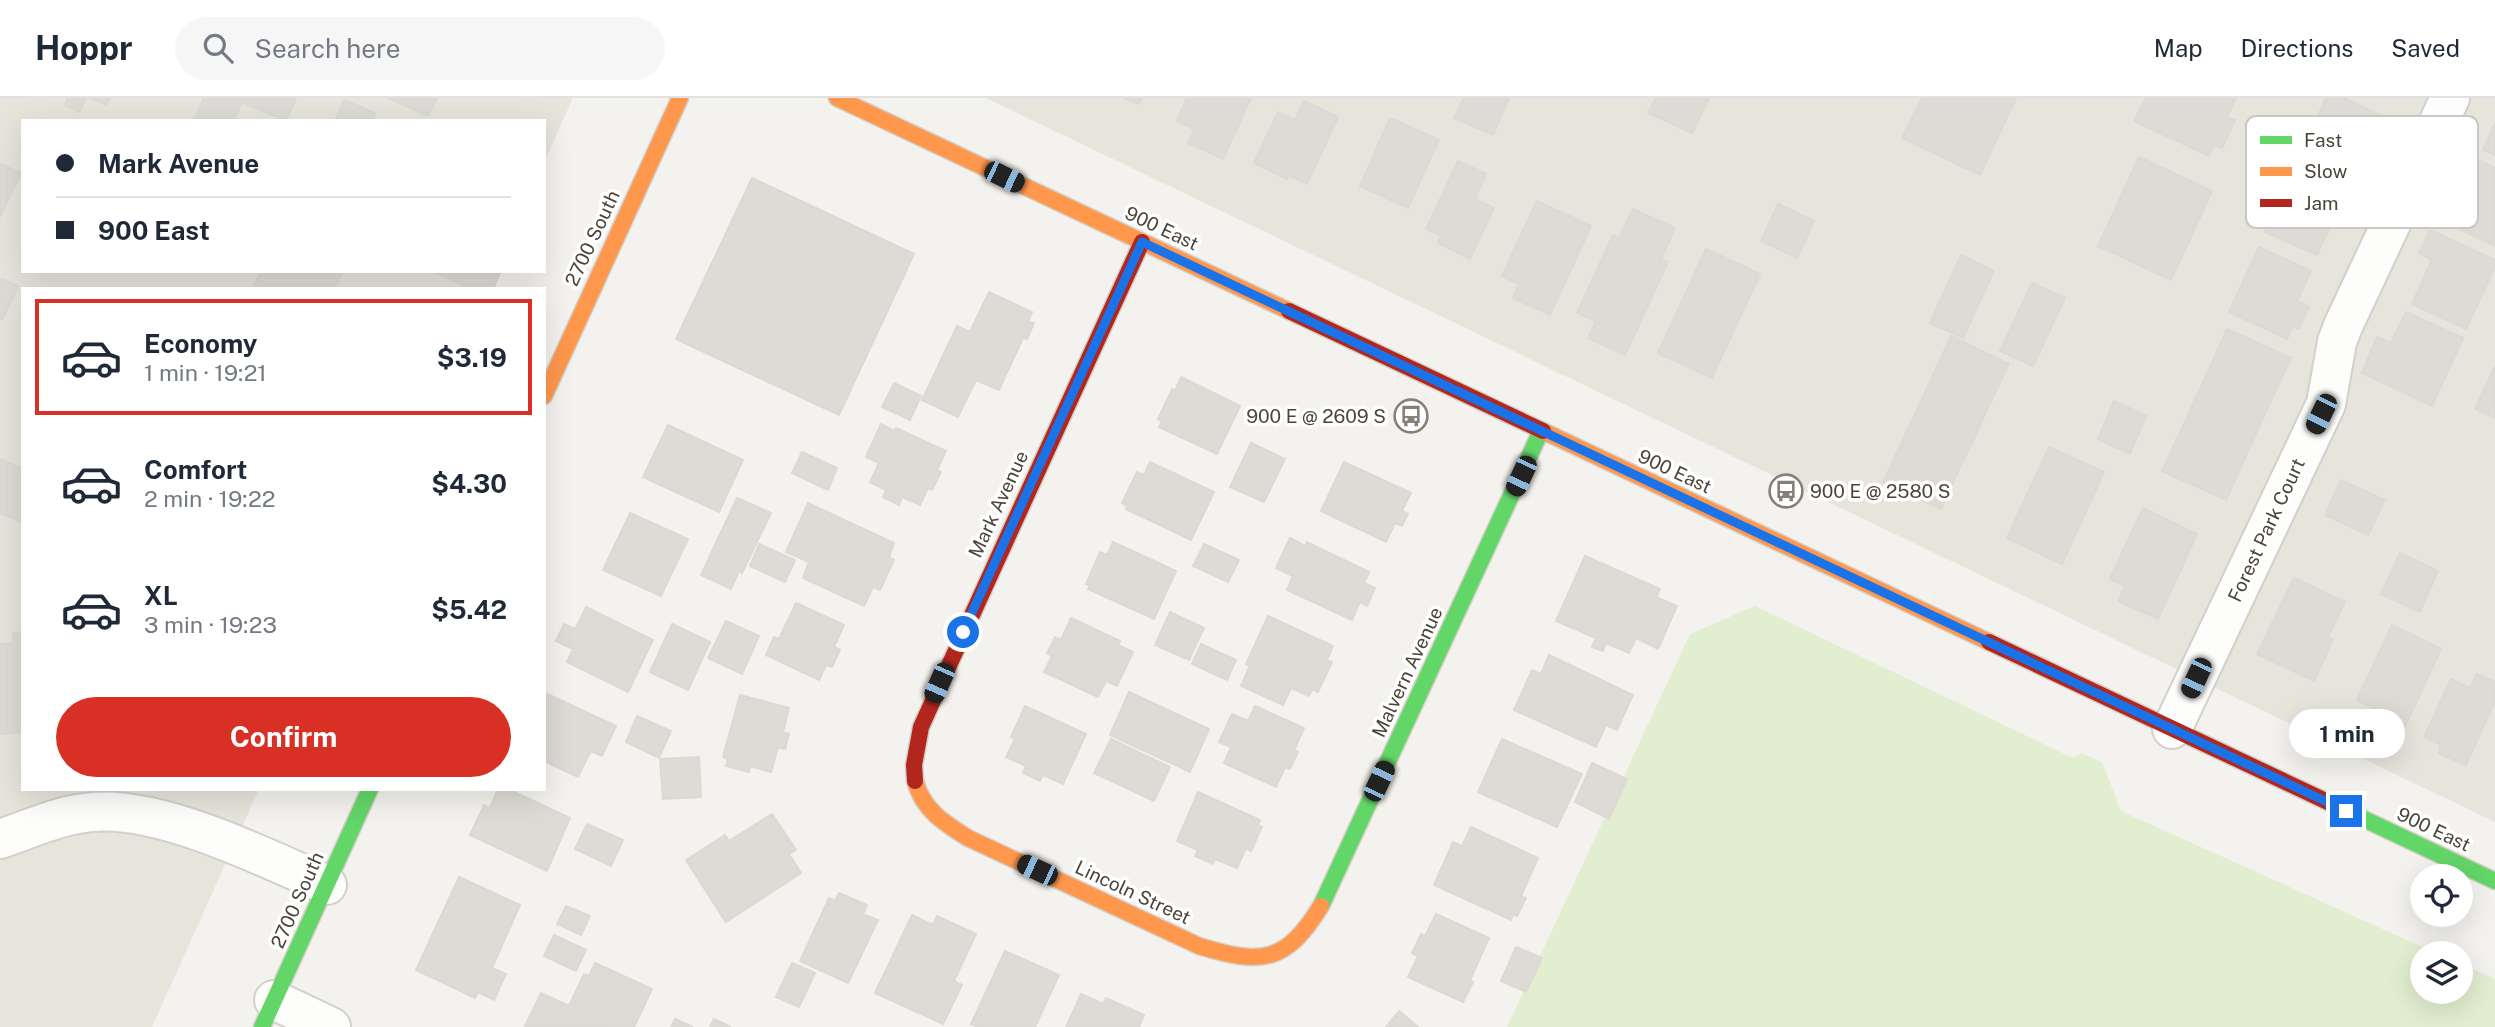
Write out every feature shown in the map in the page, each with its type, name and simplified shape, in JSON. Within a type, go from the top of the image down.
[{"type":"street","name":"2700 South","points":[[546,392],[680,98]]},
{"type":"street","name":"900 East","points":[[836,98],[2495,881]]},
{"type":"street","name":"Forest Park Court","points":[[2442,116],[2450,98]]},
{"type":"street","name":"Forest Park Court","points":[[2172,729],[2326,404],[2337,342],[2389,228]]},
{"type":"street","name":"Mark Avenue","points":[[915,790],[915,747],[928,708],[1142,242]]},
{"type":"street","name":"Malvern Avenue","points":[[1275,956],[1291,946],[1315,918],[1541,431]]},
{"type":"street","name":"Lincoln Street","points":[[915,790],[925,806],[953,830],[1199,946],[1238,957],[1275,956]]},
{"type":"street","name":"2700 South","points":[[268,1013],[369,791]]},
{"type":"street","points":[[0,839],[57,819],[93,812],[133,813],[183,826],[279,863],[327,885]]},
{"type":"street","points":[[268,1013],[331,1027]]},
{"type":"shaded area","points":[[0,98],[573,98],[546,158],[546,119],[21,119],[21,273],[494,273],[488,287],[21,287],[21,791],[258,791],[152,1027],[0,1027]]},
{"type":"shaded area","points":[[986,98],[2495,98],[2495,822]]},
{"type":"green space","points":[[1755,606],[2073,758],[2082,753],[2102,762],[2121,811],[2410,941],[2410,1004],[2473,1004],[2473,969],[2495,979],[2495,1027],[1507,1027],[1690,634]]},
{"type":"building","points":[[68,98],[86,98],[79,112],[65,105]]},
{"type":"building","points":[[91,98],[110,98],[106,105]]},
{"type":"building","points":[[204,98],[244,98],[234,119],[195,119]]},
{"type":"building","points":[[246,98],[296,98],[287,119],[244,103]]},
{"type":"building","points":[[389,98],[437,98],[428,116]]},
{"type":"building","points":[[1125,98],[1142,98],[1139,104]]},
{"type":"building","points":[[1187,98],[1251,98],[1223,159],[1188,143],[1195,129],[1177,121]]},
{"type":"building","points":[[1464,98],[1509,98],[1493,135],[1454,118]]},
{"type":"building","points":[[1656,98],[1709,98],[1692,133],[1648,113]]},
{"type":"building","points":[[1922,98],[2016,98],[1980,175],[1902,138]]},
{"type":"building","points":[[2146,98],[2236,98],[2227,117],[2235,120],[2222,148],[2214,145],[2209,156],[2134,121]]},
{"type":"building","points":[[2326,98],[2344,98],[2382,116],[2318,116]]},
{"type":"building","points":[[344,100],[375,113],[373,119],[336,119]]},
{"type":"building","points":[[1304,101],[1338,117],[1307,184],[1289,175],[1287,179],[1254,163],[1278,112],[1295,120]]},
{"type":"building","points":[[1390,118],[1439,140],[1408,208],[1360,186]]},
{"type":"building","points":[[2495,123],[2495,155],[2483,150]]},
{"type":"building","points":[[2139,157],[2212,191],[2171,280],[2098,246]]},
{"type":"building","points":[[2478,160],[2495,168],[2495,246],[2457,228],[2478,228]]},
{"type":"building","points":[[1458,161],[1486,174],[1475,199],[1494,208],[1470,259],[1438,243],[1441,236],[1426,229]]},
{"type":"building","points":[[0,164],[21,173],[0,217]]},
{"type":"building","points":[[752,178],[914,254],[839,415],[676,339]]},
{"type":"building","points":[[1537,201],[1591,226],[1550,315],[1513,298],[1519,284],[1502,276]]},
{"type":"building","points":[[1778,204],[1814,221],[1797,258],[1761,241]]},
{"type":"building","points":[[1633,209],[1675,228],[1661,259],[1668,262],[1625,355],[1588,338],[1596,321],[1577,313],[1613,235],[1619,238]]},
{"type":"building","points":[[2267,228],[2330,228],[2317,255],[2265,232]]},
{"type":"building","points":[[2430,230],[2495,260],[2495,267],[2466,329],[2412,304],[2432,260],[2419,253]]},
{"type":"building","points":[[2259,247],[2311,271],[2297,301],[2309,307],[2299,329],[2293,326],[2287,339],[2229,312]]},
{"type":"building","points":[[1706,249],[1760,274],[1712,378],[1658,353]]},
{"type":"building","points":[[1961,255],[1994,271],[1963,338],[1930,323]]},
{"type":"building","points":[[260,273],[342,273],[335,287],[254,287]]},
{"type":"building","points":[[437,273],[500,273],[494,287],[467,287]]},
{"type":"building","points":[[2,279],[18,286],[2,320],[0,283]]},
{"type":"building","points":[[2032,283],[2065,298],[2033,366],[2000,351]]},
{"type":"building","points":[[989,292],[1032,312],[1028,321],[1034,323],[1027,339],[1023,338],[999,390],[976,380],[958,417],[922,400],[957,326],[970,332]]},
{"type":"building","points":[[2406,312],[2463,338],[2432,406],[2362,373],[2377,337],[2391,343]]},
{"type":"building","points":[[2227,329],[2291,358],[2278,386],[2215,356]]},
{"type":"building","points":[[1951,336],[2009,364],[1992,399],[1935,371]]},
{"type":"building","points":[[2215,356],[2278,386],[2261,422],[2198,393]]},
{"type":"building","points":[[2495,366],[2495,418],[2475,409]]},
{"type":"building","points":[[1935,371],[1992,399],[1978,430],[1920,403]]},
{"type":"building","points":[[1181,377],[1240,406],[1217,454],[1159,427],[1162,421],[1158,419],[1172,389],[1175,391]]},
{"type":"building","points":[[894,383],[921,396],[910,420],[882,407]]},
{"type":"building","points":[[2198,393],[2261,422],[2245,458],[2182,428]]},
{"type":"building","points":[[2114,401],[2146,416],[2130,454],[2098,439]]},
{"type":"building","points":[[1920,403],[1978,430],[1960,467],[1903,440]]},
{"type":"building","points":[[881,424],[946,451],[937,470],[941,472],[932,490],[928,488],[920,505],[902,497],[899,505],[883,497],[886,490],[870,482],[879,463],[866,457]]},
{"type":"building","points":[[668,425],[743,460],[719,512],[643,477]]},
{"type":"building","points":[[2182,428],[2245,458],[2226,500],[2162,471]]},
{"type":"building","points":[[1903,440],[1960,467],[1941,509],[1883,482]]},
{"type":"building","points":[[1251,443],[1285,459],[1264,502],[1230,487]]},
{"type":"building","points":[[2049,447],[2104,472],[2062,564],[2007,538]]},
{"type":"building","points":[[802,452],[837,468],[828,490],[792,473]]},
{"type":"building","points":[[0,459],[21,468],[21,522],[0,513]]},
{"type":"building","points":[[1150,462],[1214,492],[1191,540],[1126,509],[1128,506],[1122,503],[1137,472],[1144,475]]},
{"type":"building","points":[[1344,462],[1411,493],[1402,511],[1408,514],[1402,526],[1395,523],[1386,542],[1321,511]]},
{"type":"building","points":[[2341,480],[2385,500],[2368,535],[2325,515]]},
{"type":"building","points":[[737,498],[771,513],[742,573],[739,571],[731,589],[701,575]]},
{"type":"building","points":[[808,503],[894,543],[889,557],[894,560],[880,590],[873,587],[864,606],[803,578],[809,562],[786,552]]},
{"type":"building","points":[[2143,508],[2197,534],[2158,619],[2118,601],[2125,586],[2110,579]]},
{"type":"building","points":[[630,513],[688,539],[661,596],[603,570]]},
{"type":"building","points":[[1290,538],[1305,546],[1307,542],[1369,572],[1364,583],[1375,588],[1367,606],[1360,602],[1352,620],[1287,590],[1293,576],[1276,568]]},
{"type":"building","points":[[1113,542],[1176,571],[1154,619],[1088,589],[1090,585],[1086,584],[1100,552],[1107,555]]},
{"type":"building","points":[[759,544],[795,560],[785,582],[750,566]]},
{"type":"building","points":[[1204,544],[1239,560],[1228,582],[1193,566]]},
{"type":"building","points":[[2400,553],[2438,571],[2420,612],[2381,594]]},
{"type":"building","points":[[1585,556],[1660,589],[1656,597],[1677,606],[1658,649],[1636,638],[1629,653],[1606,643],[1603,651],[1592,647],[1596,638],[1556,621]]},
{"type":"building","points":[[2294,578],[2345,602],[2328,637],[2333,639],[2314,681],[2257,654]]},
{"type":"building","points":[[796,603],[844,625],[834,647],[840,650],[832,667],[826,665],[819,680],[766,655],[774,637],[779,639]]},
{"type":"building","points":[[586,607],[653,640],[628,692],[567,662],[573,649],[556,641],[564,624],[575,629]]},
{"type":"building","points":[[1170,612],[1204,628],[1189,660],[1155,645]]},
{"type":"building","points":[[1268,616],[1333,646],[1327,660],[1332,662],[1318,692],[1312,689],[1309,696],[1291,688],[1283,705],[1241,686],[1250,666],[1246,664]]},
{"type":"building","points":[[1071,618],[1120,641],[1118,645],[1133,652],[1117,686],[1106,681],[1098,697],[1044,672],[1052,656],[1047,653],[1055,637],[1061,640]]},
{"type":"building","points":[[726,621],[759,636],[742,674],[708,658]]},
{"type":"building","points":[[672,624],[710,642],[688,690],[650,672]]},
{"type":"building","points":[[2392,625],[2441,649],[2402,733],[2376,721],[2381,711],[2357,700]]},
{"type":"building","points":[[21,632],[21,732],[0,734],[0,644],[14,643],[13,633]]},
{"type":"building","points":[[1201,644],[1236,660],[1227,680],[1192,664]]},
{"type":"building","points":[[1549,655],[1633,695],[1617,730],[1606,725],[1596,747],[1514,710],[1532,670],[1541,674]]},
{"type":"building","points":[[2477,674],[2495,682],[2495,701],[2466,765],[2438,753],[2441,745],[2424,737],[2451,679],[2470,688]]},
{"type":"building","points":[[1129,692],[1209,729],[1190,772],[1110,735]]},
{"type":"building","points":[[546,693],[616,726],[602,756],[591,751],[578,777],[546,762]]},
{"type":"building","points":[[740,695],[789,708],[783,732],[789,734],[785,749],[778,747],[771,772],[750,766],[749,772],[726,766],[728,759],[723,757]]},
{"type":"building","points":[[1025,706],[1086,734],[1063,784],[1043,775],[1040,781],[1023,773],[1026,766],[1006,757],[1015,739],[1011,737]]},
{"type":"building","points":[[1255,706],[1304,728],[1294,750],[1298,752],[1290,769],[1285,767],[1276,787],[1224,763],[1231,747],[1219,742],[1232,714],[1248,721]]},
{"type":"building","points":[[637,716],[671,731],[659,758],[626,742]]},
{"type":"building","points":[[1111,739],[1170,767],[1154,801],[1094,773]]},
{"type":"building","points":[[1502,739],[1582,774],[1557,827],[1478,792]]},
{"type":"building","points":[[699,757],[701,797],[663,799],[660,759]]},
{"type":"building","points":[[1592,763],[1627,779],[1609,819],[1575,802]]},
{"type":"building","points":[[497,791],[512,791],[570,818],[547,871],[470,835],[484,805],[490,808]]},
{"type":"building","points":[[1198,792],[1260,820],[1258,825],[1262,827],[1251,851],[1246,848],[1237,868],[1215,859],[1213,864],[1195,856],[1198,850],[1177,841]]},
{"type":"building","points":[[772,814],[796,850],[789,854],[801,873],[726,922],[686,860],[725,835],[729,841]]},
{"type":"building","points":[[587,824],[623,840],[611,866],[575,849]]},
{"type":"building","points":[[1471,827],[1538,858],[1521,896],[1526,898],[1517,916],[1513,914],[1511,920],[1434,885],[1453,842],[1462,846]]},
{"type":"building","points":[[459,877],[520,905],[492,968],[506,974],[494,1000],[478,992],[475,998],[416,970]]},
{"type":"building","points":[[839,893],[867,905],[863,914],[878,920],[848,983],[800,961],[829,898],[835,901]]},
{"type":"building","points":[[566,906],[590,916],[581,935],[557,924]]},
{"type":"building","points":[[1436,914],[1489,938],[1463,1002],[1408,977],[1418,956],[1412,953],[1421,934],[1425,936]]},
{"type":"building","points":[[912,915],[933,925],[937,916],[976,934],[954,981],[962,985],[943,1024],[875,993]]},
{"type":"building","points":[[554,935],[586,950],[576,971],[544,956]]},
{"type":"building","points":[[1516,947],[1542,958],[1526,992],[1501,981]]},
{"type":"building","points":[[1005,951],[1059,975],[1035,1027],[978,1027],[971,1024]]},
{"type":"building","points":[[595,963],[652,989],[634,1027],[525,1026],[541,993],[569,1006],[584,974],[589,976]]},
{"type":"building","points":[[792,963],[815,973],[799,1007],[776,997]]},
{"type":"building","points":[[1081,994],[1103,1004],[1106,998],[1144,1015],[1139,1027],[1066,1027]]},
{"type":"building","points":[[1399,1011],[1418,1027],[1386,1027]]},
{"type":"building","points":[[675,1019],[693,1027],[671,1027]]},
{"type":"building","points":[[714,1019],[731,1027],[710,1027]]},
{"type":"traffic: fast","points":[[1321,906],[1541,431]]},
{"type":"traffic: fast","points":[[262,1027],[369,791]]},
{"type":"traffic: fast","points":[[2330,803],[2495,881]]},
{"type":"traffic: slow","points":[[546,392],[680,98]]},
{"type":"traffic: slow","points":[[837,98],[1289,311]]},
{"type":"traffic: slow","points":[[1543,431],[1989,642]]},
{"type":"traffic: slow","points":[[915,781],[929,808],[968,838],[1199,946],[1239,956],[1270,955],[1295,939],[1321,906]]},
{"type":"traffic: jam","points":[[915,781],[914,765],[921,727],[1142,242]]},
{"type":"traffic: jam","points":[[1289,311],[1543,431]]},
{"type":"traffic: jam","points":[[1989,642],[2330,803]]},
{"type":"place","name":"900 E @ 2609 S","points":[[1411,416]]},
{"type":"place","name":"900 E @ 2580 S","points":[[1786,491]]},
{"type":"route","points":[[963,632],[1142,242],[2346,811]]}]
